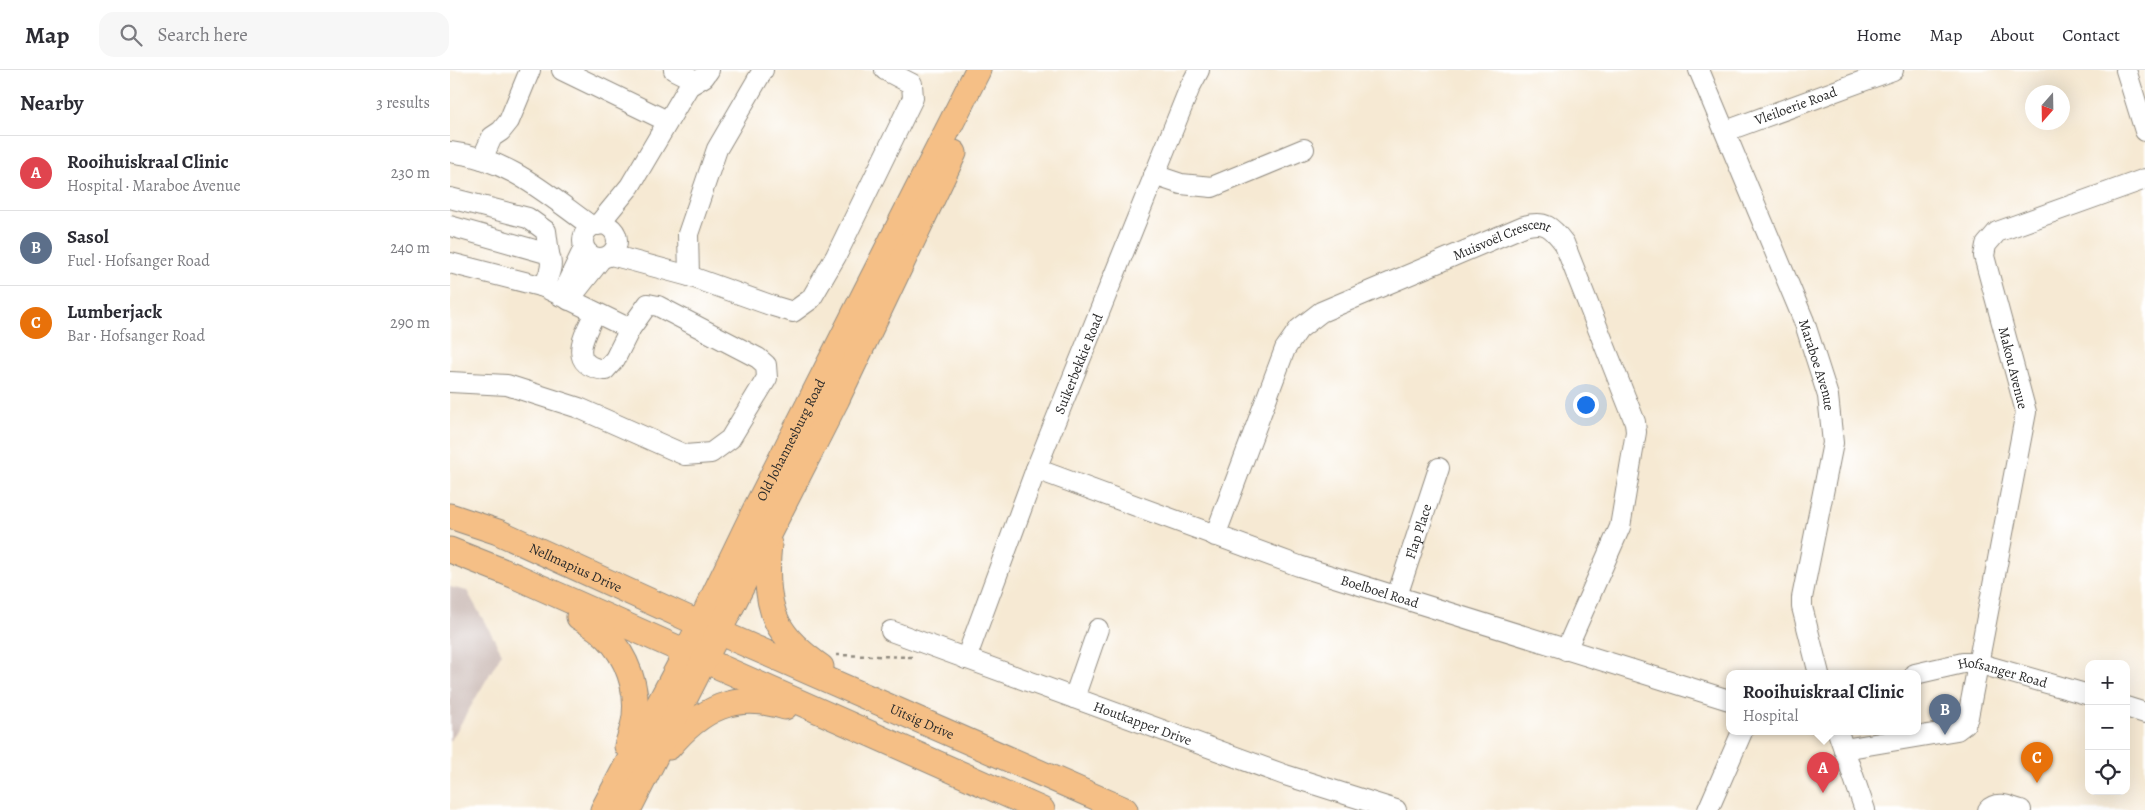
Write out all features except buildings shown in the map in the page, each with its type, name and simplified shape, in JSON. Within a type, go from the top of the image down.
[{"type":"main road","name":"Old Johannesburg Road","points":[[603,810],[629,784],[696,657],[710,628],[756,508],[978,70]]},
{"type":"main road","name":"Old Johannesburg Road","points":[[710,628],[770,532],[837,399],[995,70]]},
{"type":"main road","name":"Nellmapius Drive","points":[[450,516],[498,532],[710,628]]},
{"type":"main road","points":[[770,532],[767,578],[772,607],[782,632],[803,654],[848,687]]},
{"type":"main road","points":[[450,550],[516,576],[1042,810]]},
{"type":"main road","points":[[516,576],[598,629],[616,648],[627,668],[634,693],[635,718],[629,784]]},
{"type":"main road","name":"Uitsig Drive","points":[[710,628],[1125,810]]},
{"type":"main road","points":[[629,784],[664,752],[685,728],[708,711],[730,702],[754,701],[774,704],[875,736]]},
{"type":"main road","name":"Old Johannesburg Road","points":[[628,810],[629,784]]},
{"type":"street","points":[[482,159],[492,138],[509,121],[530,70]]},
{"type":"street","points":[[562,70],[667,121]]},
{"type":"street","points":[[558,294],[600,240],[667,121],[685,76],[704,77],[709,70]]},
{"type":"street","points":[[690,276],[688,234],[717,149],[763,70]]},
{"type":"street","points":[[450,152],[482,159],[518,173],[561,205],[600,240],[667,271],[690,276],[793,312],[812,299],[836,256],[913,98],[912,84],[885,70]]},
{"type":"street","name":"Suikerbekkie Road","points":[[966,659],[1036,469],[1154,175],[1190,87],[1199,70]]},
{"type":"street","name":"Maraboe Avenue","points":[[1699,70],[1804,321],[1828,396],[1834,443],[1802,598],[1802,607],[1818,670]]},
{"type":"street","name":"Vleiloerie Road","points":[[1726,131],[1893,70]]},
{"type":"street","points":[[2126,70],[2145,131]]},
{"type":"street","points":[[1154,175],[1181,184],[1212,187],[1304,149]]},
{"type":"street","name":"Makou Avenue","points":[[1921,732],[1961,728],[1968,717],[2026,412],[1984,256],[1986,245],[1997,232],[2145,180]]},
{"type":"street","points":[[450,198],[528,218],[546,231],[549,254],[552,261],[551,268],[558,294]]},
{"type":"street","name":"Muisvoël Crescent","points":[[1215,536],[1285,349],[1299,329],[1321,312],[1524,226],[1540,224],[1553,229],[1564,243],[1636,422],[1636,432],[1620,527],[1566,650]]},
{"type":"street","points":[[450,226],[549,254]]},
{"type":"street","points":[[450,263],[558,294],[630,329]]},
{"type":"street","points":[[450,382],[507,385],[579,408],[685,455],[711,453],[730,440],[767,378],[766,365],[758,358],[658,306],[648,304],[630,329],[615,359],[605,370],[596,368],[583,360],[580,353],[595,313]]},
{"type":"street","name":"Flap Place","points":[[1398,596],[1439,468]]},
{"type":"street","name":"Boelboel Road","points":[[1036,469],[1299,566],[1726,699]]},
{"type":"street","points":[[1074,698],[1098,629]]},
{"type":"street","name":"Houtkapper Drive","points":[[891,631],[1285,775],[1396,810]]},
{"type":"street","name":"Hofsanger Road","points":[[1921,673],[1977,662],[2085,694]]},
{"type":"street","points":[[2130,708],[2145,713]]},
{"type":"street","points":[[1708,810],[1741,735]]},
{"type":"street","name":"Makou Avenue","points":[[1840,740],[1890,735]]},
{"type":"street","points":[[1840,740],[1865,810]]},
{"type":"street","points":[[1988,810],[1991,806],[2000,804],[2021,810]]},
{"type":"path","points":[[832,654],[918,657]]},
{"type":"shaded area","points":[[450,587],[467,591],[502,653],[450,742]]},
{"type":"place","name":"Sasol","points":[[1945,735]]},
{"type":"place","name":"Lumberjack","points":[[2037,783]]},
{"type":"place","name":"Rooihuiskraal Clinic","points":[[1823,793]]}]
